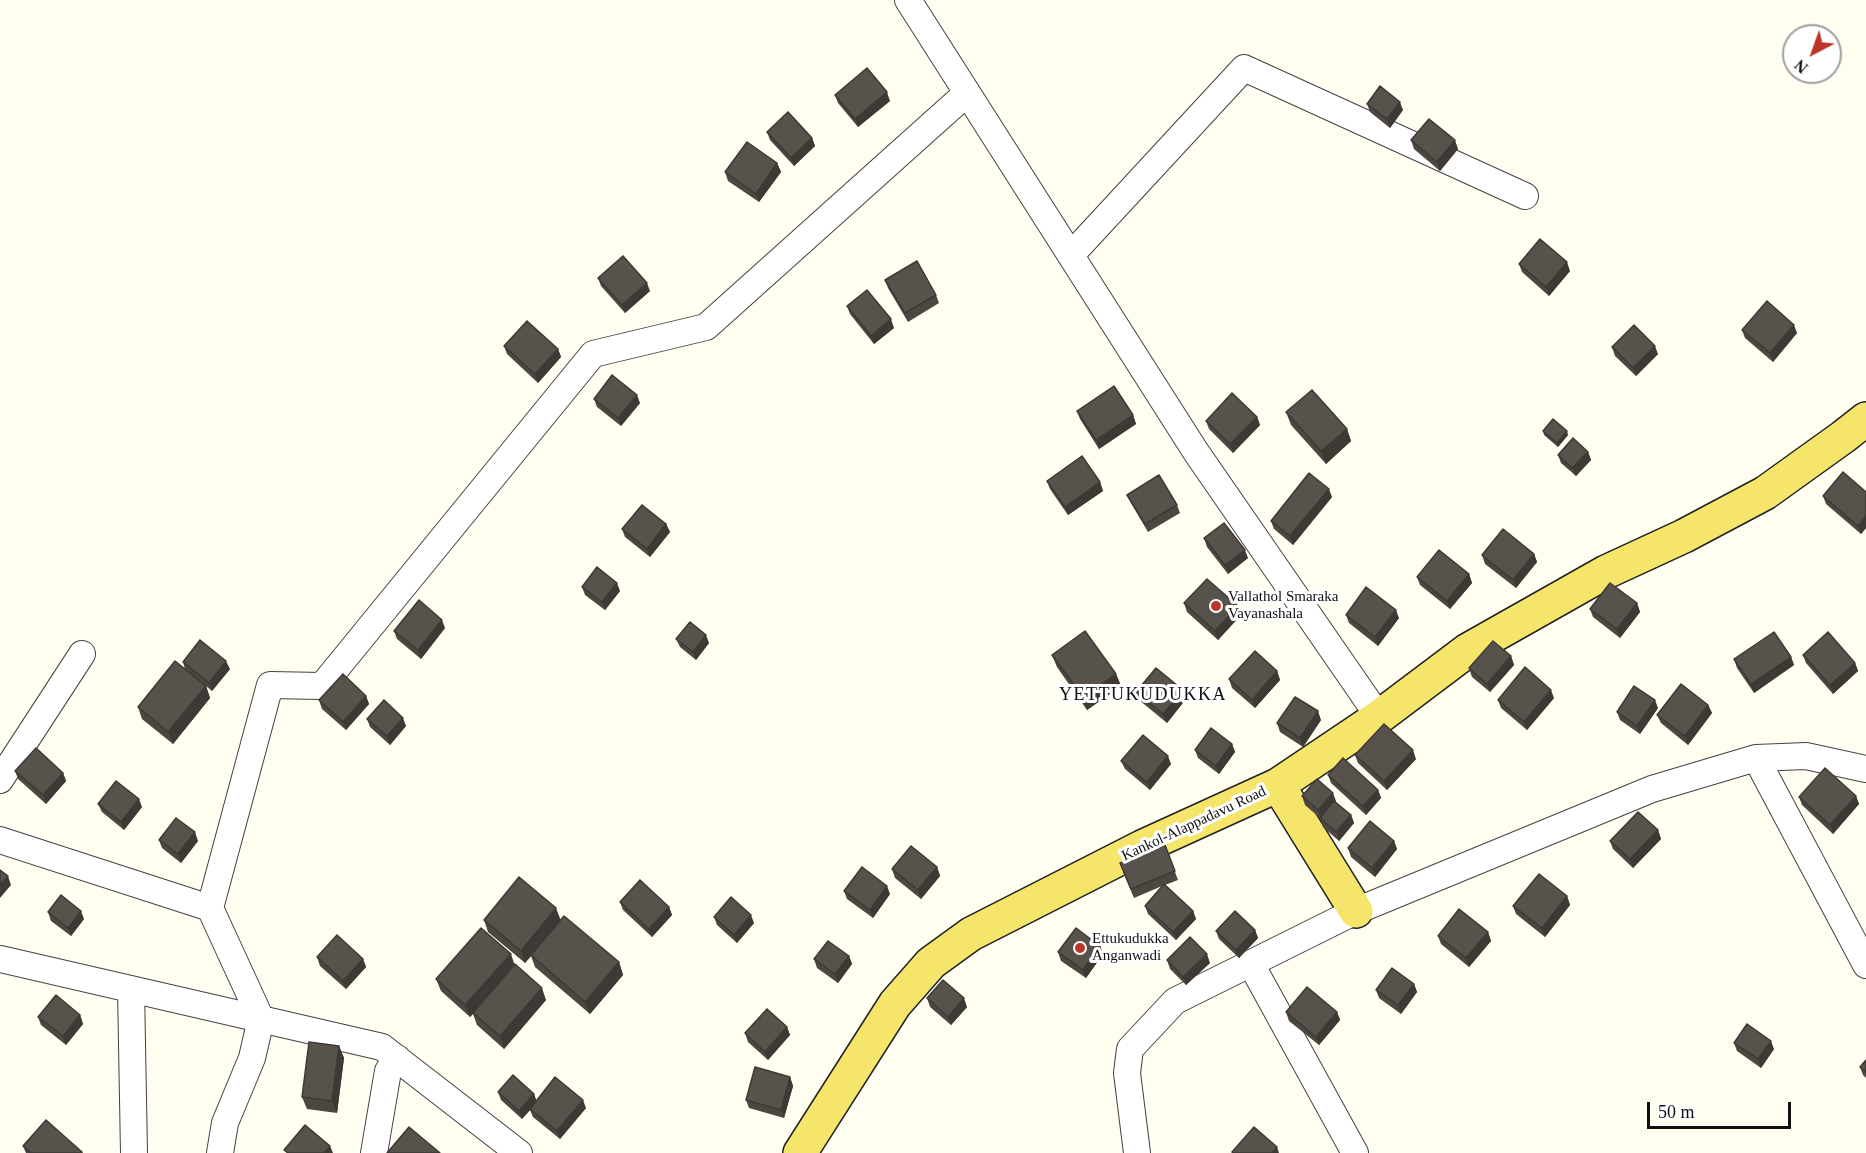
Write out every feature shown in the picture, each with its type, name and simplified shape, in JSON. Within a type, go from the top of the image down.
[{"type":"main road","points":[[1278,785],[1379,717],[1468,650],[1606,572],[1684,536],[1765,493],[1866,419]]},
{"type":"main road","name":"Kankol-Alappadavu Road","points":[[800,1153],[895,1004],[931,963],[971,934],[1142,847],[1278,785],[1356,911]]},
{"type":"street","points":[[908,0],[1196,452],[1379,717]]},
{"type":"street","points":[[1071,255],[1244,68],[1525,196]]},
{"type":"street","points":[[219,1153],[225,1123],[252,1059],[261,1019],[210,908],[270,685],[322,686],[593,354],[706,327],[967,93]]},
{"type":"street","points":[[0,780],[82,654]]},
{"type":"street","points":[[1137,1153],[1127,1073],[1130,1049],[1175,1001],[1356,911],[1652,789],[1756,758],[1806,756],[1866,769]]},
{"type":"street","points":[[1756,758],[1866,965]]},
{"type":"street","points":[[0,840],[210,908]]},
{"type":"street","points":[[0,959],[382,1047],[519,1153]]},
{"type":"street","points":[[1251,964],[1355,1153]]},
{"type":"street","points":[[131,989],[134,1153]]},
{"type":"street","points":[[374,1153],[388,1071],[397,1058]]},
{"type":"building","points":[[867,68],[887,92],[855,119],[835,95]]},
{"type":"building","points":[[1380,86],[1400,102],[1387,119],[1367,104]]},
{"type":"building","points":[[788,112],[812,138],[791,158],[767,132]]},
{"type":"building","points":[[1429,119],[1455,140],[1437,162],[1411,140]]},
{"type":"building","points":[[747,142],[777,163],[756,194],[725,172]]},
{"type":"building","points":[[1540,239],[1567,262],[1546,287],[1519,264]]},
{"type":"building","points":[[623,256],[647,283],[622,305],[598,278]]},
{"type":"building","points":[[917,261],[936,295],[905,313],[885,280]]},
{"type":"building","points":[[867,290],[891,319],[871,336],[847,306]]},
{"type":"building","points":[[1767,301],[1794,325],[1770,353],[1742,330]]},
{"type":"building","points":[[527,321],[558,349],[535,374],[504,346]]},
{"type":"building","points":[[1634,325],[1655,346],[1633,368],[1612,347]]},
{"type":"building","points":[[612,375],[637,395],[618,418],[594,399]]},
{"type":"building","points":[[1114,386],[1133,415],[1096,440],[1077,411]]},
{"type":"building","points":[[1312,390],[1347,429],[1321,451],[1286,412]]},
{"type":"building","points":[[1232,393],[1257,417],[1230,444],[1206,421]]},
{"type":"building","points":[[1553,419],[1567,431],[1557,443],[1543,431]]},
{"type":"building","points":[[1573,438],[1588,452],[1572,468],[1558,455]]},
{"type":"building","points":[[1082,456],[1100,482],[1065,507],[1047,481]]},
{"type":"building","points":[[1843,472],[1866,492],[1866,516],[1858,526],[1823,496]]},
{"type":"building","points":[[1309,473],[1329,489],[1290,536],[1271,521]]},
{"type":"building","points":[[1159,475],[1177,505],[1145,524],[1127,495]]},
{"type":"building","points":[[642,505],[666,524],[647,549],[622,529]]},
{"type":"building","points":[[1224,523],[1245,550],[1225,565],[1204,538]]},
{"type":"building","points":[[1503,529],[1534,554],[1513,580],[1482,555]]},
{"type":"building","points":[[1439,550],[1469,574],[1447,601],[1417,577]]},
{"type":"building","points":[[597,567],[617,583],[602,602],[582,587]]},
{"type":"building","points":[[1207,579],[1238,606],[1215,631],[1184,603]]},
{"type":"building","points":[[1610,583],[1637,603],[1617,629],[1590,609]]},
{"type":"building","points":[[1366,587],[1396,610],[1375,637],[1346,615]]},
{"type":"building","points":[[419,600],[442,620],[418,650],[394,631]]},
{"type":"building","points":[[690,622],[706,635],[693,652],[676,639]]},
{"type":"building","points":[[1085,631],[1116,674],[1083,697],[1052,655]]},
{"type":"building","points":[[1774,632],[1791,657],[1751,684],[1734,659]]},
{"type":"building","points":[[1828,632],[1855,663],[1830,685],[1803,655]]},
{"type":"building","points":[[200,640],[226,661],[209,683],[183,662]]},
{"type":"building","points":[[1493,641],[1511,656],[1487,684],[1469,668]]},
{"type":"building","points":[[1255,651],[1277,671],[1252,700],[1229,679]]},
{"type":"building","points":[[175,661],[206,686],[168,732],[138,707]]},
{"type":"building","points":[[1525,667],[1551,690],[1524,722],[1498,700]]},
{"type":"building","points":[[1156,668],[1183,690],[1163,714],[1136,692]]},
{"type":"building","points":[[343,674],[366,696],[343,722],[319,700]]},
{"type":"building","points":[[1681,684],[1708,705],[1685,736],[1657,715]]},
{"type":"building","points":[[1634,686],[1655,700],[1637,726],[1617,712]]},
{"type":"building","points":[[1295,697],[1318,711],[1300,738],[1277,723]]},
{"type":"building","points":[[384,700],[403,718],[387,736],[367,719]]},
{"type":"building","points":[[1384,724],[1413,750],[1384,781],[1355,755]]},
{"type":"building","points":[[1211,728],[1232,744],[1216,766],[1195,750]]},
{"type":"building","points":[[1143,735],[1168,756],[1147,782],[1121,761]]},
{"type":"building","points":[[36,748],[63,773],[43,795],[15,771]]},
{"type":"building","points":[[1343,758],[1378,790],[1363,806],[1328,775]]},
{"type":"building","points":[[1825,768],[1856,796],[1830,825],[1799,797]]},
{"type":"building","points":[[1317,779],[1333,793],[1318,810],[1302,796]]},
{"type":"building","points":[[116,781],[139,799],[121,822],[98,804]]},
{"type":"building","points":[[1334,801],[1351,815],[1336,832],[1320,818]]},
{"type":"building","points":[[1638,812],[1658,830],[1630,859],[1610,841]]},
{"type":"building","points":[[176,818],[195,832],[178,854],[159,840]]},
{"type":"building","points":[[1370,821],[1394,841],[1372,868],[1348,848]]},
{"type":"building","points":[[1165,845],[1175,871],[1131,889],[1120,863]]},
{"type":"building","points":[[911,846],[937,867],[918,890],[892,869]]},
{"type":"building","points":[[862,867],[887,886],[870,910],[844,891]]},
{"type":"building","points":[[0,870],[8,876],[0,886]]},
{"type":"building","points":[[1539,874],[1567,896],[1542,928],[1513,906]]},
{"type":"building","points":[[519,877],[556,908],[521,951],[484,920]]},
{"type":"building","points":[[640,880],[669,907],[649,929],[620,902]]},
{"type":"building","points":[[1164,884],[1193,911],[1173,932],[1145,906]]},
{"type":"building","points":[[61,895],[81,911],[68,928],[48,912]]},
{"type":"building","points":[[731,897],[751,915],[734,935],[714,917]]},
{"type":"building","points":[[1459,909],[1488,932],[1466,958],[1438,936]]},
{"type":"building","points":[[1235,911],[1255,930],[1236,950],[1216,931]]},
{"type":"building","points":[[564,916],[619,962],[585,1002],[531,955]]},
{"type":"building","points":[[481,928],[511,954],[465,1005],[436,979]]},
{"type":"building","points":[[1076,928],[1100,946],[1083,970],[1058,952]]},
{"type":"building","points":[[337,935],[363,959],[343,981],[317,957]]},
{"type":"building","points":[[1190,937],[1207,954],[1183,977],[1167,960]]},
{"type":"building","points":[[828,941],[849,956],[835,974],[814,959]]},
{"type":"building","points":[[515,964],[542,988],[500,1036],[473,1013]]},
{"type":"building","points":[[1392,968],[1414,984],[1398,1005],[1376,990]]},
{"type":"building","points":[[943,980],[964,998],[948,1017],[927,998]]},
{"type":"building","points":[[1307,987],[1337,1012],[1316,1037],[1286,1012]]},
{"type":"building","points":[[56,995],[80,1015],[63,1036],[38,1017]]},
{"type":"building","points":[[767,1009],[787,1027],[765,1052],[745,1033]]},
{"type":"building","points":[[1747,1024],[1771,1041],[1758,1059],[1734,1043]]},
{"type":"building","points":[[309,1042],[339,1046],[332,1101],[302,1097]]},
{"type":"building","points":[[1866,1060],[1866,1072],[1860,1067]]},
{"type":"building","points":[[755,1067],[790,1077],[781,1110],[746,1100]]},
{"type":"building","points":[[513,1075],[534,1094],[519,1111],[498,1092]]},
{"type":"building","points":[[555,1077],[583,1100],[557,1131],[530,1109]]},
{"type":"building","points":[[46,1120],[82,1152],[31,1153],[23,1146]]},
{"type":"building","points":[[305,1125],[330,1146],[324,1153],[288,1153],[284,1150]]},
{"type":"building","points":[[409,1127],[440,1153],[387,1153]]},
{"type":"building","points":[[1254,1127],[1277,1147],[1272,1153],[1233,1153],[1232,1152]]},
{"type":"place","name":"Vallathol Smaraka Vayanashala","points":[[1216,606]]},
{"type":"place","name":"Ettukudukka Anganwadi","points":[[1080,948]]},
{"type":"district","name":"YETTUKUDUKKA","points":[[1143,695]]}]
